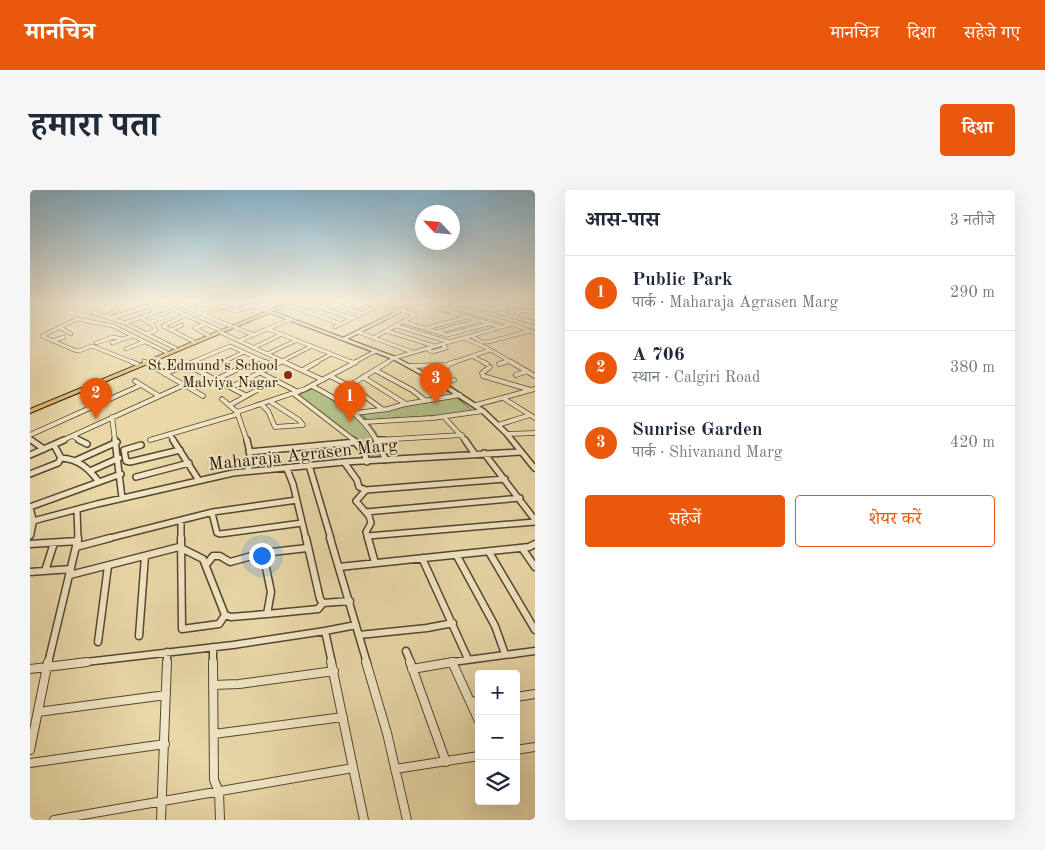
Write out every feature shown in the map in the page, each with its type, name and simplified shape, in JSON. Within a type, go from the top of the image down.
[{"type":"main road","points":[[142,363],[220,331]]},
{"type":"main road","points":[[30,410],[220,331]]},
{"type":"street","points":[[53,330],[42,336],[79,351],[92,346]]},
{"type":"street","points":[[65,330],[71,334]]},
{"type":"street","points":[[122,330],[166,352]]},
{"type":"street","points":[[139,330],[175,348]]},
{"type":"street","points":[[146,334],[155,330]]},
{"type":"street","points":[[172,330],[192,341]]},
{"type":"street","points":[[200,330],[208,335]]},
{"type":"street","points":[[243,330],[254,335]]},
{"type":"street","points":[[239,341],[265,330]]},
{"type":"street","points":[[272,330],[354,363]]},
{"type":"street","points":[[321,330],[394,358],[476,405],[507,434],[535,468]]},
{"type":"street","points":[[344,339],[361,330]]},
{"type":"street","points":[[412,330],[450,342]]},
{"type":"street","points":[[432,330],[450,335],[466,330]]},
{"type":"street","points":[[436,332],[442,330]]},
{"type":"street","points":[[349,386],[394,358],[490,330]]},
{"type":"street","points":[[220,331],[324,380]]},
{"type":"street","points":[[373,338],[387,331],[435,346]]},
{"type":"street","points":[[471,336],[482,342],[488,342],[530,331],[535,333]]},
{"type":"street","points":[[358,332],[413,352]]},
{"type":"street","points":[[253,348],[282,334]]},
{"type":"street","points":[[112,343],[132,336]]},
{"type":"street","points":[[52,341],[64,337]]},
{"type":"street","points":[[96,343],[113,337],[122,339]]},
{"type":"street","points":[[464,338],[490,350],[535,376]]},
{"type":"street","points":[[267,354],[297,340]]},
{"type":"street","points":[[126,349],[144,342]]},
{"type":"street","points":[[84,343],[142,363],[204,396]]},
{"type":"street","points":[[426,348],[432,352],[446,348],[442,344]]},
{"type":"street","points":[[165,374],[230,346],[275,366]]},
{"type":"street","points":[[231,387],[312,346]]},
{"type":"street","points":[[410,366],[448,366],[490,350]]},
{"type":"street","points":[[150,440],[296,393],[324,380],[376,351]]},
{"type":"street","points":[[202,372],[244,352]]},
{"type":"street","points":[[303,370],[331,354]]},
{"type":"street","points":[[472,356],[488,366],[482,373],[483,376],[534,389]]},
{"type":"street","points":[[217,379],[260,358]]},
{"type":"street","points":[[499,364],[508,361]]},
{"type":"street","points":[[187,365],[217,379],[244,395]]},
{"type":"street","points":[[437,381],[448,366]]},
{"type":"street","points":[[375,370],[407,387],[426,401]]},
{"type":"street","points":[[516,375],[527,371]]},
{"type":"street","points":[[261,372],[296,393],[356,442],[364,452],[367,462]]},
{"type":"street","points":[[330,376],[349,386],[382,409]]},
{"type":"street","points":[[363,377],[406,404]]},
{"type":"street","points":[[230,405],[244,395],[275,380]]},
{"type":"street","points":[[442,384],[454,380]]},
{"type":"street","points":[[134,381],[158,396]]},
{"type":"street","points":[[30,455],[184,385]]},
{"type":"street","points":[[44,449],[30,437],[141,386]]},
{"type":"street","points":[[312,386],[329,395],[365,422],[377,440],[386,460]]},
{"type":"street","points":[[476,405],[534,389]]},
{"type":"street","points":[[355,413],[460,395]]},
{"type":"street","points":[[503,398],[535,418]]},
{"type":"street","points":[[222,399],[238,413],[249,452],[248,471]]},
{"type":"street","points":[[262,405],[276,427],[303,425],[299,420],[271,402]]},
{"type":"street","points":[[365,422],[444,417],[483,411]]},
{"type":"street","points":[[498,425],[530,415]]},
{"type":"street","points":[[112,417],[121,474],[122,498]]},
{"type":"street","points":[[444,417],[462,435],[474,453]]},
{"type":"street","points":[[507,434],[535,433]]},
{"type":"street","points":[[170,435],[198,480]]},
{"type":"street","points":[[377,440],[462,435]]},
{"type":"street","points":[[73,436],[88,444]]},
{"type":"street","points":[[61,458],[77,460],[117,442]]},
{"type":"street","points":[[249,452],[356,442]]},
{"type":"street","points":[[54,445],[61,458]]},
{"type":"street","points":[[141,445],[124,450],[126,461],[130,462],[180,450]]},
{"type":"street","name":"Maharaja Agrasen Marg","points":[[33,521],[198,480],[248,471],[287,469],[344,462],[367,462],[474,453],[520,452]]},
{"type":"street","points":[[368,536],[535,521],[520,498],[484,453]]},
{"type":"street","points":[[30,474],[58,462],[61,458]]},
{"type":"street","points":[[90,471],[119,458]]},
{"type":"street","points":[[77,460],[99,482]]},
{"type":"street","points":[[344,462],[359,486],[366,490],[505,479]]},
{"type":"street","points":[[136,477],[189,463]]},
{"type":"street","points":[[309,465],[350,601],[407,820]]},
{"type":"street","points":[[287,469],[297,500],[320,599],[323,603]]},
{"type":"street","points":[[30,536],[33,521],[30,508],[121,474]]},
{"type":"street","points":[[366,490],[356,501],[369,516],[371,523],[367,529],[375,563]]},
{"type":"street","points":[[366,512],[520,498]]},
{"type":"street","points":[[30,544],[77,544],[258,503],[297,500]]},
{"type":"street","points":[[30,750],[47,668],[77,544],[77,510]]},
{"type":"street","points":[[212,513],[214,527],[217,533],[220,534],[302,523]]},
{"type":"street","points":[[181,521],[182,629],[219,624],[225,616]]},
{"type":"street","points":[[45,571],[54,543]]},
{"type":"street","points":[[339,567],[457,556],[522,548],[535,544]]},
{"type":"street","points":[[30,572],[70,572],[108,566],[171,548],[182,549],[196,554],[203,559],[225,616]]},
{"type":"street","points":[[206,566],[208,560],[213,556],[219,556],[230,562],[264,553],[307,548]]},
{"type":"street","points":[[522,548],[535,567]]},
{"type":"street","points":[[489,552],[535,630]]},
{"type":"street","points":[[264,553],[270,591],[268,614]]},
{"type":"street","points":[[139,636],[146,556]]},
{"type":"street","points":[[457,556],[495,626],[505,654]]},
{"type":"street","points":[[422,558],[468,659]]},
{"type":"street","points":[[98,642],[108,566]]},
{"type":"street","points":[[225,616],[318,609],[323,603],[350,601]]},
{"type":"street","points":[[359,635],[427,628],[453,623]]},
{"type":"street","points":[[30,669],[213,647],[325,631],[356,624]]},
{"type":"street","points":[[325,631],[364,820]]},
{"type":"street","points":[[213,647],[214,780],[219,792],[220,820]]},
{"type":"street","points":[[406,651],[446,762]]},
{"type":"street","points":[[412,669],[468,659],[535,651]]},
{"type":"street","points":[[161,820],[167,652]]},
{"type":"street","points":[[452,662],[475,702]]},
{"type":"street","points":[[213,685],[239,684],[334,671]]},
{"type":"street","points":[[38,712],[166,694]]},
{"type":"street","points":[[520,697],[535,695]]},
{"type":"street","points":[[214,734],[343,717]]},
{"type":"street","points":[[30,763],[165,744]]},
{"type":"street","points":[[520,750],[535,748]]},
{"type":"street","points":[[395,769],[475,757]]},
{"type":"street","points":[[54,820],[353,768]]},
{"type":"green space","points":[[316,387],[348,405],[363,417],[375,431],[390,459],[366,461],[357,441],[341,427],[296,396]]},
{"type":"green space","points":[[455,396],[475,413],[367,420],[360,412]]},
{"type":"place","name":"St.Edmund’s School Malviya Nagar","points":[[288,375]]},
{"type":"place","name":"Sunrise Garden","points":[[436,404]]},
{"type":"place","name":"A 706","points":[[96,419]]},
{"type":"place","name":"Public Park","points":[[350,422]]}]
